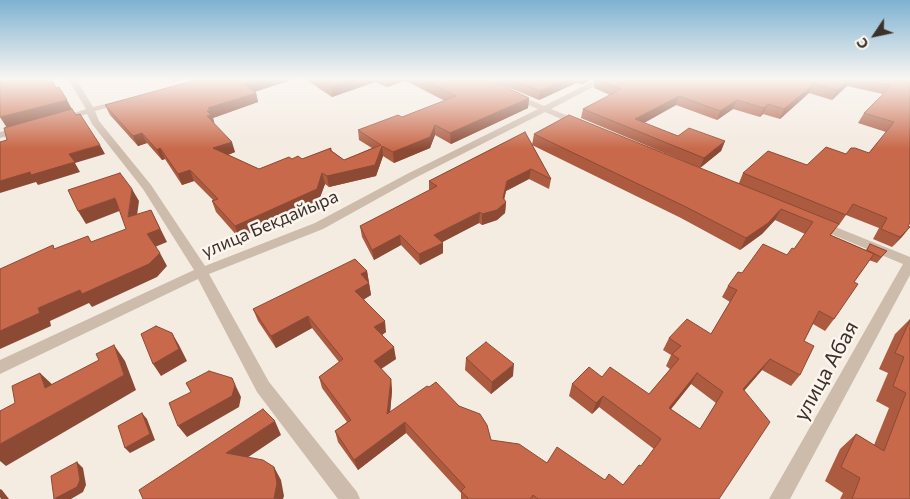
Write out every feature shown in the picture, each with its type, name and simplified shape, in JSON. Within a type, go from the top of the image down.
[{"type":"street","points":[[87,102],[96,122],[147,187],[192,254],[263,387],[350,499]]},
{"type":"street","points":[[48,122],[118,102]]},
{"type":"street","points":[[528,102],[590,128]]},
{"type":"street","name":"улица Бекдайыра","points":[[0,367],[201,272],[318,226],[411,176],[560,102]]},
{"type":"street","points":[[0,135],[31,127]]},
{"type":"street","points":[[809,220],[910,263]]},
{"type":"street","name":"улица Абая","points":[[779,499],[910,263]]},
{"type":"building","points":[[0,102],[58,102],[0,117]]},
{"type":"building","points":[[115,102],[226,102],[208,108],[210,110],[207,111],[211,115],[207,116],[232,142],[213,148],[259,169],[289,157],[292,159],[298,156],[302,159],[331,148],[330,150],[344,160],[381,145],[358,130],[398,115],[402,117],[440,102],[519,102],[450,133],[435,125],[430,137],[393,152],[382,146],[375,165],[327,176],[322,173],[317,189],[235,226],[212,201],[218,199],[190,170],[178,174],[160,148],[157,150],[142,133],[133,136],[105,105]]},
{"type":"building","points":[[596,102],[667,102],[635,119],[678,136],[689,128],[725,141],[704,158],[583,109]]},
{"type":"building","points":[[696,102],[733,102],[720,111]]},
{"type":"building","points":[[745,102],[792,102],[784,109],[768,104],[764,108]]},
{"type":"building","points":[[875,102],[910,102],[910,223],[908,226],[910,227],[900,237],[881,229],[887,218],[853,204],[846,215],[743,173],[768,151],[807,165],[826,147],[846,154],[851,148],[869,153],[894,122],[864,113]]},
{"type":"building","points":[[72,109],[76,115],[80,114],[100,145],[69,154],[75,162],[31,175],[30,172],[0,181],[0,142],[7,140],[4,128]]},
{"type":"building","points":[[569,115],[839,224],[830,235],[874,254],[854,282],[858,284],[834,319],[819,311],[804,341],[814,346],[800,375],[770,359],[743,389],[770,422],[719,499],[538,499],[533,495],[530,499],[467,499],[461,491],[465,487],[405,422],[354,460],[335,431],[351,420],[319,377],[343,359],[308,316],[271,336],[253,309],[355,259],[367,271],[361,274],[369,283],[355,291],[385,321],[374,327],[394,347],[374,361],[391,379],[387,414],[427,386],[429,387],[436,382],[459,406],[480,414],[487,425],[491,440],[519,444],[547,463],[557,447],[605,480],[609,474],[623,485],[639,465],[641,466],[661,439],[603,396],[596,403],[572,384],[589,367],[602,377],[610,367],[649,394],[679,359],[672,354],[681,346],[669,338],[687,319],[711,334],[737,290],[728,286],[738,272],[742,273],[763,244],[787,255],[792,248],[794,249],[813,222],[781,209],[768,223],[746,238],[534,134]],"holes":[[[697,373],[723,392],[700,429],[669,408]]]},
{"type":"building","points":[[525,132],[551,179],[531,169],[507,181],[503,198],[506,202],[497,210],[482,214],[480,212],[434,235],[443,243],[419,254],[400,235],[372,250],[360,226],[437,186],[429,181]]},
{"type":"building","points":[[120,173],[132,189],[128,217],[151,210],[160,229],[147,234],[160,253],[149,264],[82,294],[80,290],[38,308],[40,313],[0,331],[0,269],[53,245],[54,249],[88,236],[91,242],[126,229],[115,198],[78,211],[68,190]]},
{"type":"building","points":[[870,244],[887,251],[881,257],[867,250]]},
{"type":"building","points":[[910,320],[910,499],[852,499],[860,478],[841,467],[856,434],[884,451],[906,393],[893,386],[904,357],[895,353]]},
{"type":"building","points":[[156,326],[172,333],[179,349],[153,364],[141,334]]},
{"type":"building","points":[[486,342],[514,364],[492,382],[466,358]]},
{"type":"building","points":[[114,345],[124,375],[0,444],[0,411],[15,403],[12,386],[40,373],[45,388],[99,360],[96,354]]},
{"type":"building","points":[[209,371],[232,378],[235,385],[232,396],[178,426],[169,403],[191,392],[186,383]]},
{"type":"building","points":[[263,409],[275,421],[226,453],[263,460],[274,467],[277,483],[274,499],[143,499],[139,490]]},
{"type":"building","points":[[142,413],[150,434],[125,448],[118,426]]},
{"type":"building","points":[[77,462],[80,480],[77,487],[54,499],[51,476]]}]
